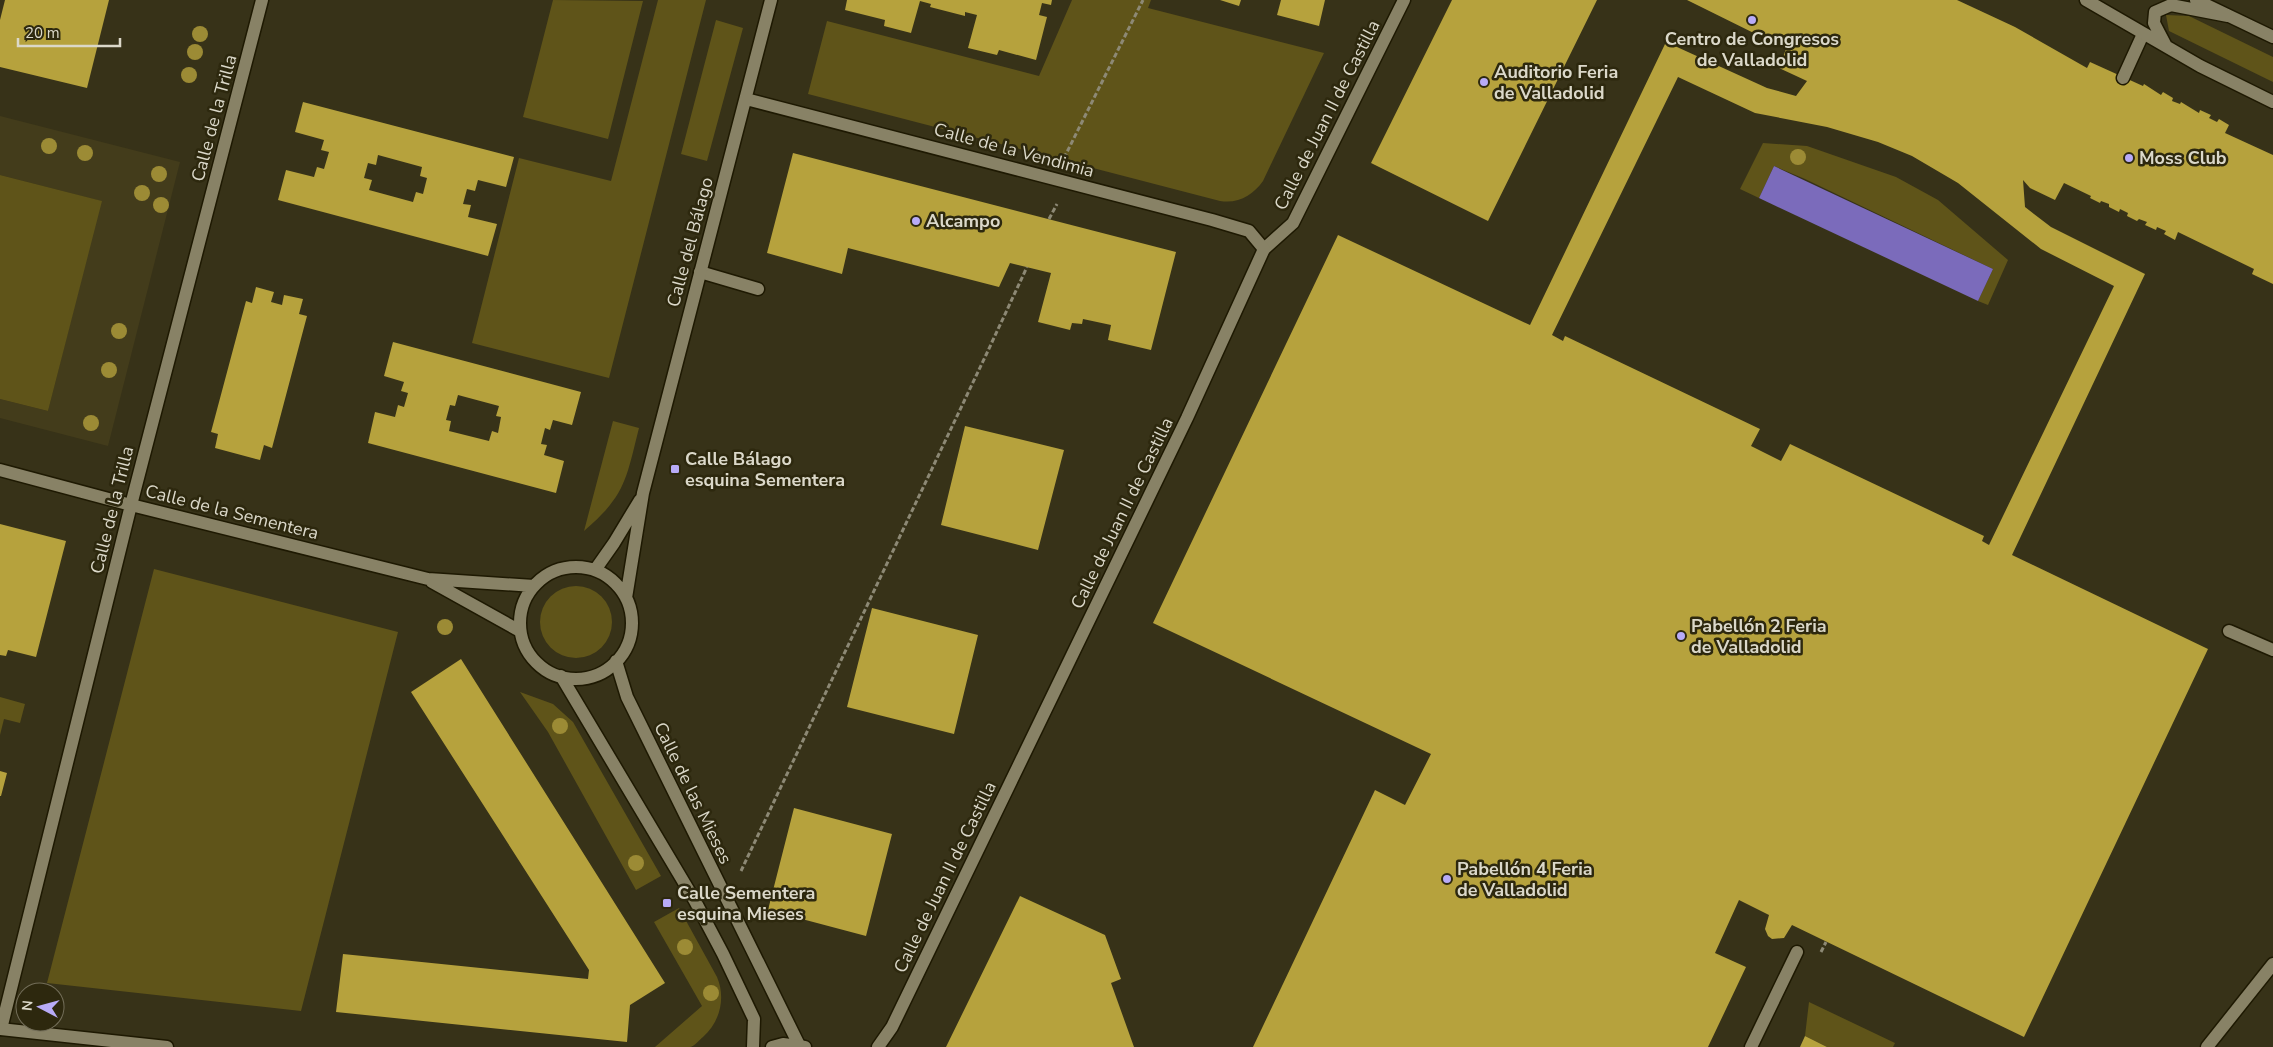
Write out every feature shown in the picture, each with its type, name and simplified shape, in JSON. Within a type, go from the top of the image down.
[{"type":"street","name":"Calle de la Trilla","points":[[0,1030],[131,505],[262,0]]},
{"type":"street","name":"Calle del Bálago","points":[[626,598],[644,493],[772,0]]},
{"type":"street","name":"Calle de Juan II de Castilla","points":[[878,1047],[892,1027],[1183,427],[1264,250],[1293,223],[1404,0]]},
{"type":"street","points":[[2086,0],[2200,66],[2273,102]]},
{"type":"street","points":[[2196,0],[2273,37]]},
{"type":"street","points":[[2166,46],[2154,23],[2155,12],[2171,5],[2228,16]]},
{"type":"street","points":[[2123,78],[2143,34]]},
{"type":"street","name":"Calle de la Vendimia","points":[[746,99],[1249,231],[1264,250]]},
{"type":"street","points":[[700,272],[758,289]]},
{"type":"street","name":"Calle de la Sementera","points":[[0,470],[428,580],[534,586]]},
{"type":"street","name":"Calle del Bálago","points":[[595,570],[614,544],[644,493]]},
{"type":"street","points":[[583,567],[595,570],[616,584],[626,598],[631,619],[631,631],[625,648],[616,661],[590,677],[576,678],[552,673],[536,662],[523,643],[520,631],[523,605],[534,586],[550,573],[560,569],[583,567]]},
{"type":"street","name":"Calle de la Sementera","points":[[428,580],[520,631]]},
{"type":"street","points":[[2229,631],[2273,650]]},
{"type":"street","name":"Calle de las Mieses","points":[[616,661],[627,697],[802,1046]]},
{"type":"street","points":[[561,676],[695,902],[723,954],[754,1019],[753,1047]]},
{"type":"street","points":[[1751,1047],[1797,952]]},
{"type":"street","points":[[2207,1047],[2273,964]]},
{"type":"street","points":[[0,1030],[167,1047]]},
{"type":"street","points":[[772,1047],[784,1044],[802,1046]]},
{"type":"path","points":[[1054,179],[1143,0]]},
{"type":"path","points":[[738,876],[1027,267]]},
{"type":"shaded area","points":[[553,0],[643,1],[608,139],[523,117]]},
{"type":"shaded area","points":[[658,0],[706,0],[609,378],[472,343],[519,158],[611,181]]},
{"type":"shaded area","points":[[1072,0],[1151,0],[1148,8],[1324,53],[1263,181],[1255,190],[1239,200],[1220,201],[808,94],[827,21],[1039,76]]},
{"type":"shaded area","points":[[2166,15],[2189,16],[2273,57],[2273,82],[2169,31]]},
{"type":"shaded area","points":[[716,20],[743,28],[707,161],[681,154]]},
{"type":"shaded area","points":[[0,116],[180,162],[108,446],[0,418],[0,399],[48,411],[101,201],[0,175]]},
{"type":"shaded area","points":[[1763,143],[1807,146],[1896,177],[1938,200],[2008,260],[1988,305],[1978,301],[1993,269],[1805,179],[1774,166],[1759,198],[1740,189]]},
{"type":"shaded area","points":[[1774,166],[1993,269],[1978,301],[1759,198]]},
{"type":"shaded area","points":[[0,175],[102,201],[48,411],[0,399]]},
{"type":"shaded area","points":[[613,421],[639,428],[631,461],[616,496],[598,518],[584,531]]},
{"type":"shaded area","points":[[154,569],[398,632],[301,1011],[65,985],[65,982],[47,982]]},
{"type":"shaded area","points":[[569,586],[583,586],[602,596],[612,615],[612,629],[602,648],[583,658],[569,658],[550,648],[540,629],[540,615],[550,596]]},
{"type":"shaded area","points":[[520,692],[553,704],[573,722],[661,876],[636,890],[548,732]]},
{"type":"shaded area","points":[[0,697],[25,704],[20,723],[4,719],[0,735]]},
{"type":"shaded area","points":[[679,908],[717,977],[721,993],[720,1009],[709,1031],[694,1045],[690,1047],[655,1047],[702,1006],[654,922]]},
{"type":"shaded area","points":[[1809,1002],[1895,1043],[1893,1047],[1827,1047],[1805,1036]]},
{"type":"building","points":[[5,0],[109,0],[87,88],[0,67],[0,20]]},
{"type":"building","points":[[847,0],[1052,0],[1051,5],[1042,3],[1039,15],[1047,17],[1036,60],[999,50],[997,55],[968,48],[977,15],[965,12],[965,16],[930,7],[931,4],[920,1],[911,33],[884,26],[885,20],[845,10]]},
{"type":"building","points":[[1220,0],[1241,0],[1239,6]]},
{"type":"building","points":[[1281,0],[1325,0],[1319,26],[1277,15]]},
{"type":"building","name":"Auditorio Feria de Valladolid","points":[[1452,0],[1597,0],[1488,221],[1371,163]]},
{"type":"building","name":"Pabellón 2 Feria de Valladolid","points":[[1687,0],[1957,0],[2015,27],[2087,68],[2090,62],[2143,86],[2144,84],[2161,95],[2163,92],[2173,98],[2172,101],[2180,104],[2181,102],[2199,113],[2200,110],[2211,115],[2209,118],[2217,122],[2219,119],[2229,125],[2225,133],[2273,155],[2273,284],[2252,274],[2254,269],[2178,232],[2175,240],[2164,234],[2166,231],[2157,227],[2156,230],[2145,225],[2147,222],[2139,219],[2137,221],[2127,216],[2128,213],[2120,209],[2119,212],[2109,207],[2109,204],[2101,201],[2100,203],[2090,198],[2091,196],[2064,183],[2055,200],[2030,188],[2023,180],[2025,207],[2051,227],[2145,274],[2012,555],[2208,649],[2024,1037],[1792,925],[1784,938],[1772,939],[1768,936],[1765,929],[1769,915],[1739,900],[1715,953],[1746,967],[1708,1047],[1253,1047],[1375,790],[1405,805],[1431,754],[1153,623],[1338,235],[1530,325],[1666,42],[1767,88],[1796,96],[1807,81],[1779,68],[1786,49]],"holes":[[[1678,77],[1755,113],[1827,127],[1878,142],[1912,156],[1958,183],[2041,249],[2114,286],[1989,545],[1982,541],[1984,536],[1790,444],[1781,461],[1751,446],[1760,429],[1565,336],[1563,341],[1552,335]]]},
{"type":"building","points":[[303,102],[514,157],[506,187],[478,180],[475,191],[467,189],[463,204],[471,205],[468,217],[497,224],[488,256],[278,200],[286,170],[314,177],[317,167],[324,169],[329,152],[321,150],[324,140],[295,132]],"holes":[[[378,155],[422,167],[420,176],[427,178],[423,194],[416,192],[413,202],[369,190],[372,180],[364,178],[368,163],[376,165]]]},
{"type":"building","name":"Alcampo","points":[[793,153],[1176,252],[1151,350],[1108,340],[1111,325],[1083,319],[1082,324],[1072,323],[1070,330],[1038,322],[1051,273],[1010,263],[999,287],[848,248],[842,274],[767,253]]},
{"type":"building","points":[[256,287],[274,292],[271,302],[282,305],[284,295],[303,299],[299,314],[307,316],[272,448],[264,445],[260,460],[215,448],[218,434],[211,432],[246,301],[252,303]]},
{"type":"building","points":[[393,342],[581,392],[572,425],[553,420],[550,430],[545,428],[541,444],[547,445],[544,455],[564,461],[556,493],[368,443],[375,412],[395,417],[398,405],[404,407],[408,393],[401,391],[404,382],[384,376]],"holes":[[[458,395],[499,406],[496,416],[501,417],[498,433],[492,431],[489,441],[449,431],[451,421],[446,420],[450,405],[455,406]]]},
{"type":"building","points":[[965,426],[1064,450],[1038,550],[941,525]]},
{"type":"building","points":[[0,524],[66,541],[36,657],[8,650],[6,656],[0,655]]},
{"type":"building","points":[[872,608],[978,635],[954,734],[847,707]]},
{"type":"building","points":[[461,659],[665,983],[630,1005],[627,1042],[336,1012],[343,954],[588,979],[589,970],[411,692]]},
{"type":"building","points":[[0,771],[7,773],[1,796],[0,796]]},
{"type":"building","points":[[794,808],[892,834],[866,936],[768,910]]},
{"type":"building","points":[[1020,896],[1105,935],[1121,979],[1111,983],[1134,1047],[946,1047]]},
{"type":"building","points":[[1805,1036],[1827,1047],[1800,1047]]},
{"type":"place","name":"Centro de Congresos de Valladolid","points":[[1752,20]]},
{"type":"place","name":"Auditorio Feria de Valladolid","points":[[1484,82]]},
{"type":"place","name":"Moss Club","points":[[2129,158]]},
{"type":"place","name":"Alcampo","points":[[916,221]]},
{"type":"place","name":"Calle Bálago esquina Sementera","points":[[675,469]]},
{"type":"place","name":"Pabellón 2 Feria de Valladolid","points":[[1681,636]]},
{"type":"place","name":"Pabellón 4 Feria de Valladolid","points":[[1447,879]]},
{"type":"place","name":"Calle Sementera esquina Mieses","points":[[667,903]]}]
